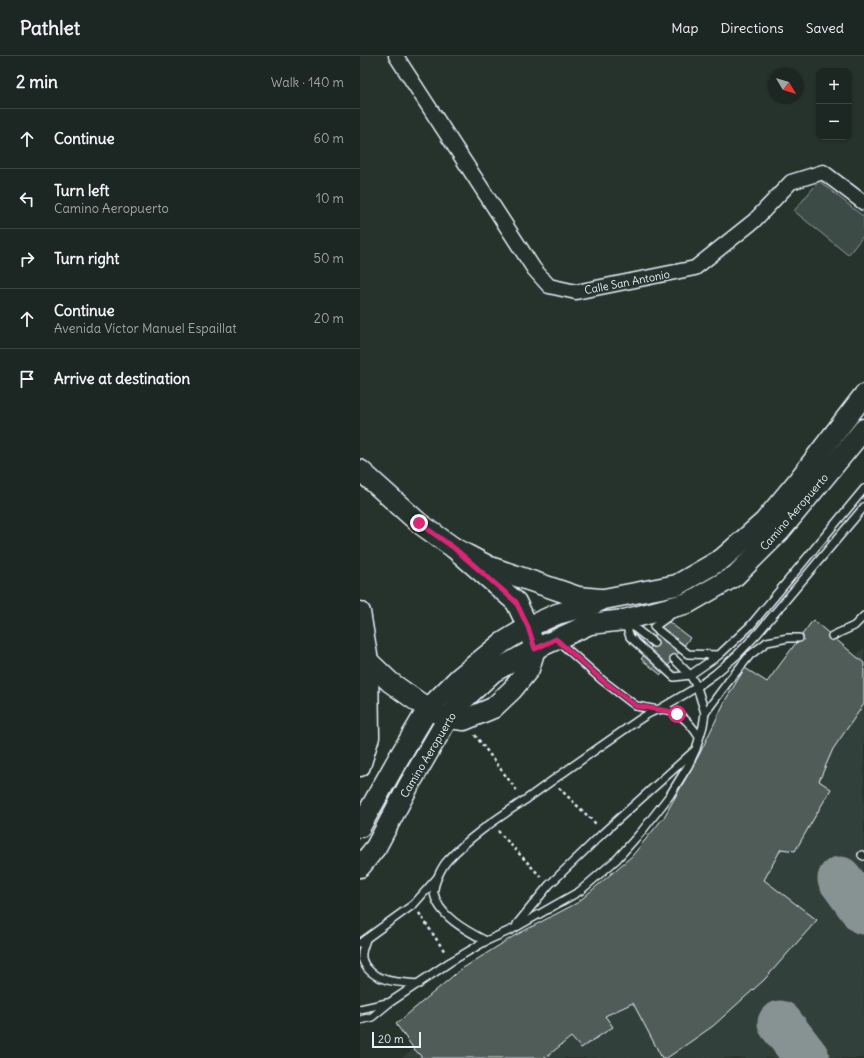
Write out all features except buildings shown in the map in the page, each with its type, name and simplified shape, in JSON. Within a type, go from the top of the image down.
[{"type":"street","name":"Calle San Antonio","points":[[396,56],[534,269],[549,286],[576,292],[695,268],[754,221],[791,182],[823,172],[864,204]]},
{"type":"street","name":"Camino Aeropuerto","points":[[360,827],[428,709],[459,678],[502,643],[528,627],[557,614],[591,605],[604,599],[677,585],[722,559],[764,522],[864,395]]},
{"type":"street","name":"Camino Aeropuerto","points":[[535,649],[590,624],[641,624],[688,603],[735,576],[780,531],[864,429]]},
{"type":"street","points":[[360,470],[419,523],[454,548],[516,602],[528,627],[535,649],[529,669],[512,690],[493,708],[456,719],[428,709],[390,682],[364,655]]},
{"type":"street","points":[[454,548],[490,567],[578,597],[604,599],[641,624]]},
{"type":"street","points":[[360,612],[369,737],[360,766]]},
{"type":"street","name":"Camino Aeropuerto","points":[[360,867],[376,847],[409,785],[456,719]]},
{"type":"lane","points":[[688,603],[641,624],[630,637],[674,677],[690,675],[718,655],[751,625],[864,489]]},
{"type":"lane","points":[[419,984],[392,981],[381,978],[370,972],[364,963],[362,953],[363,941],[414,904],[437,877],[447,861],[456,851],[491,823],[637,720],[658,710],[715,674],[758,634],[864,507]]},
{"type":"lane","points":[[832,636],[854,626],[864,616]]},
{"type":"lane","points":[[641,624],[688,654],[718,655]]},
{"type":"lane","points":[[641,624],[654,643]]},
{"type":"lane","points":[[360,1020],[372,1017],[389,1003],[450,962],[486,941],[513,929],[580,891],[617,859],[642,831],[670,795],[688,766],[696,749],[705,713],[750,655],[768,642],[788,638],[799,638]]},
{"type":"lane","points":[[556,639],[602,680],[636,706],[668,711],[677,714],[686,720],[699,737]]},
{"type":"lane","points":[[674,658],[690,675],[697,686],[705,713]]},
{"type":"lane","points":[[513,929],[549,885],[604,832],[696,749]]},
{"type":"lane","points":[[437,877],[434,892],[440,906],[448,917],[462,928],[486,941]]},
{"type":"lane","points":[[360,1009],[389,1003]]},
{"type":"path","points":[[456,719],[524,800]]},
{"type":"path","points":[[552,781],[604,832]]},
{"type":"path","points":[[491,823],[549,885]]},
{"type":"path","points":[[414,904],[450,962]]},
{"type":"shaded area","points":[[819,181],[864,217],[864,235],[848,255],[794,211]]},
{"type":"shaded area","points":[[813,620],[856,656],[864,648],[864,1058],[402,1058],[414,1049],[396,1024],[460,970],[514,936],[577,903],[632,856],[664,817],[699,755],[726,699],[745,668],[767,682]]},
{"type":"taxiway","points":[[840,879],[864,912]]},
{"type":"taxiway","points":[[780,1023],[807,1058]]},
{"type":"route","points":[[419,523],[454,548],[516,602],[528,627],[535,649],[556,639],[602,680],[636,706],[668,711],[677,714]]}]
